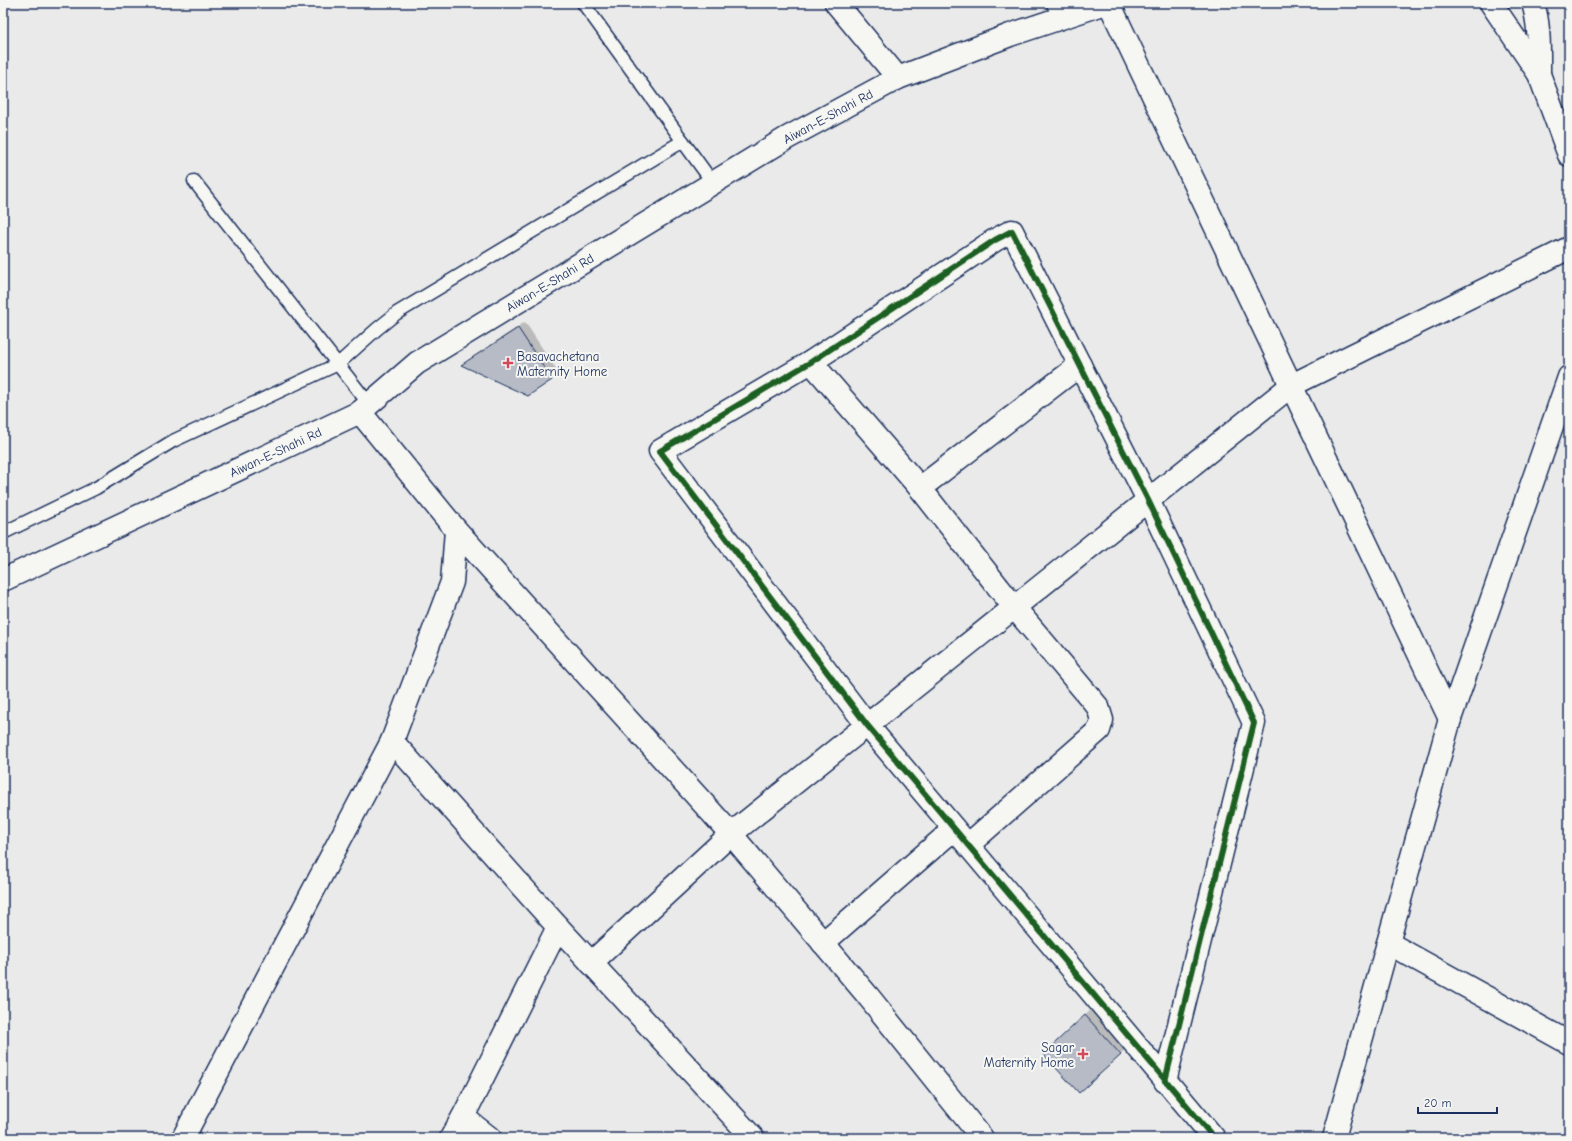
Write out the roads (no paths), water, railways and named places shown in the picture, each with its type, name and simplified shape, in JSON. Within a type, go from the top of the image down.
[{"type":"street","points":[[836,3],[898,78]]},
{"type":"street","name":"Aiwan-E-Shahi Rd","points":[[3,580],[365,408],[417,362],[787,138],[898,78],[1010,35],[1056,11],[1106,3]]},
{"type":"street","points":[[1110,3],[1450,719]]},
{"type":"street","points":[[1491,3],[1539,74],[1569,155]]},
{"type":"street","points":[[1533,3],[1538,23],[1539,74]]},
{"type":"street","points":[[1165,1080],[1254,723],[1148,500],[1012,231],[995,240],[811,362],[660,451],[867,725],[1165,1080],[1214,1138]]},
{"type":"street","points":[[591,963],[731,834],[1292,385],[1569,248]]},
{"type":"street","points":[[811,362],[920,488],[1014,607],[1098,707],[1102,720],[1099,730],[823,943]]},
{"type":"street","points":[[920,488],[1080,365]]},
{"type":"street","points":[[1334,1138],[1450,719],[1569,377]]},
{"type":"street","points":[[365,408],[456,530],[731,834],[868,996],[982,1138]]},
{"type":"street","points":[[183,1138],[392,741],[452,582],[456,530]]},
{"type":"street","points":[[392,741],[558,927],[753,1138]]},
{"type":"street","points":[[451,1138],[558,927]]},
{"type":"street","points":[[1388,943],[1569,1043]]},
{"type":"street","points":[[462,1117],[490,1138]]},
{"type":"lane","points":[[583,3],[713,183]]},
{"type":"lane","points":[[3,533],[96,488],[173,441],[338,364],[377,328],[397,313],[683,141]]},
{"type":"lane","points":[[194,181],[338,364],[365,408]]},
{"type":"place","name":"Basavachetana Maternity Home","points":[[508,363]]},
{"type":"place","name":"Sagar Maternity Home","points":[[1083,1054]]}]
